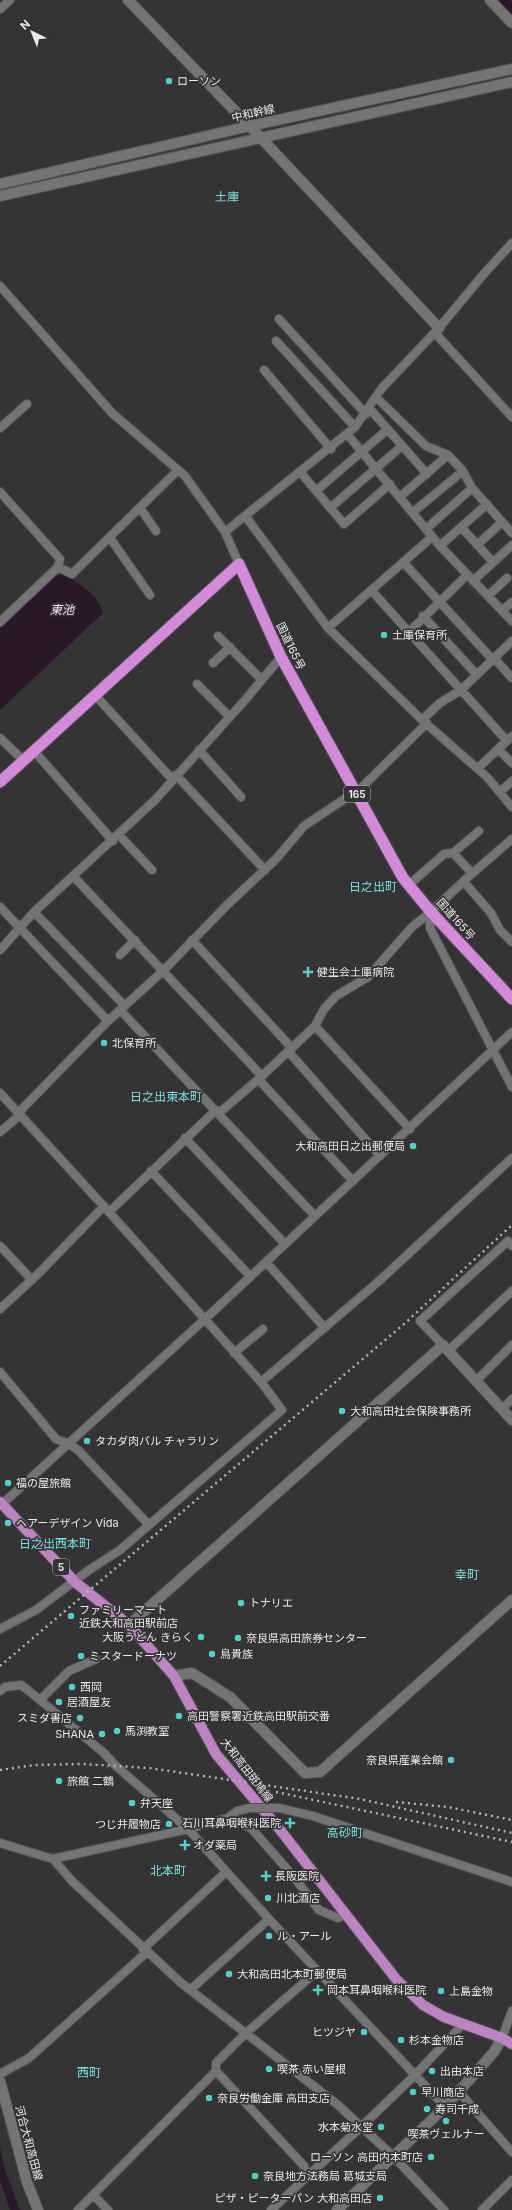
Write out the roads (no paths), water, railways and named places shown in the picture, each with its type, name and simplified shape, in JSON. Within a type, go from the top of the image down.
[{"type":"highway","name":"国道165号","points":[[239,564],[281,657],[409,884],[431,912],[512,999]]},
{"type":"highway","points":[[0,782],[239,564]]},
{"type":"main road","name":"大和高田斑鳩線","points":[[1,1504],[75,1582],[129,1625],[174,1676],[216,1754],[280,1831],[345,1916],[396,1979],[423,2005],[444,2017],[502,2038],[512,2044]]},
{"type":"street","points":[[0,9],[10,0]]},
{"type":"street","points":[[128,0],[250,126],[437,330],[512,417]]},
{"type":"street","points":[[490,0],[512,23]]},
{"type":"street","name":"中和幹線","points":[[0,184],[250,126],[512,70]]},
{"type":"street","points":[[0,196],[512,82]]},
{"type":"street","points":[[225,532],[301,473],[355,427],[376,397],[437,330],[512,243]]},
{"type":"street","points":[[0,286],[112,413],[191,483],[225,532],[239,564]]},
{"type":"street","points":[[279,319],[367,411],[388,429],[427,474]]},
{"type":"street","points":[[276,340],[355,427]]},
{"type":"street","points":[[264,370],[330,449]]},
{"type":"street","points":[[376,397],[426,446],[448,455],[463,470],[472,488],[512,533]]},
{"type":"street","points":[[0,428],[27,404]]},
{"type":"street","points":[[316,491],[388,429]]},
{"type":"street","points":[[347,434],[401,496],[432,537],[512,621]]},
{"type":"street","points":[[330,508],[402,446]]},
{"type":"street","points":[[401,496],[448,455]]},
{"type":"street","points":[[58,567],[72,574],[178,470]]},
{"type":"street","points":[[414,512],[463,470]]},
{"type":"street","points":[[301,473],[344,524],[390,484]]},
{"type":"street","points":[[426,529],[472,488]]},
{"type":"street","points":[[0,492],[60,559],[58,567],[0,622]]},
{"type":"street","points":[[440,546],[487,504]]},
{"type":"street","points":[[140,508],[156,531]]},
{"type":"street","points":[[246,517],[328,628],[424,721],[478,768],[512,807]]},
{"type":"street","points":[[477,545],[502,522]]},
{"type":"street","points":[[461,527],[493,562]]},
{"type":"street","points":[[328,628],[432,537]]},
{"type":"street","points":[[110,538],[150,595]]},
{"type":"street","points":[[409,632],[439,601],[493,562],[512,545]]},
{"type":"street","points":[[403,562],[512,678]]},
{"type":"street","points":[[488,596],[507,578]]},
{"type":"street","points":[[371,590],[461,690],[510,739],[478,768]]},
{"type":"street","points":[[502,611],[512,602]]},
{"type":"street","points":[[423,616],[477,675]]},
{"type":"street","points":[[218,636],[262,680]]},
{"type":"street","points":[[0,1132],[108,1021],[164,970],[192,940],[265,870],[304,826],[356,792],[440,703],[461,690],[512,641]]},
{"type":"street","points":[[213,663],[230,647]]},
{"type":"street","points":[[0,950],[34,912],[116,838],[155,800],[198,750],[230,717],[281,657]]},
{"type":"street","points":[[197,684],[230,717]]},
{"type":"street","points":[[95,695],[265,870]]},
{"type":"street","points":[[0,738],[24,760]]},
{"type":"street","points":[[498,749],[511,759]]},
{"type":"street","points":[[198,750],[241,797]]},
{"type":"street","points":[[34,752],[116,838],[152,870]]},
{"type":"street","points":[[500,792],[512,781]]},
{"type":"street","points":[[409,884],[444,854],[453,853],[479,831]]},
{"type":"street","points":[[0,1309],[185,1138],[260,1077],[315,1026],[324,1009],[336,996],[368,977],[412,927],[431,912],[472,873],[512,839]]},
{"type":"street","points":[[453,853],[472,873]]},
{"type":"street","points":[[73,876],[164,970],[353,1181]]},
{"type":"street","points":[[464,882],[492,913],[500,930],[512,942]]},
{"type":"street","points":[[0,907],[108,1021]]},
{"type":"street","points":[[34,912],[315,1216]]},
{"type":"street","points":[[431,912],[430,928],[512,1087]]},
{"type":"street","points":[[120,955],[135,940]]},
{"type":"street","points":[[192,940],[290,1049],[380,1156]]},
{"type":"street","points":[[315,1026],[410,1129]]},
{"type":"street","points":[[1,1504],[70,1444],[410,1129],[512,1032]]},
{"type":"street","points":[[0,1093],[107,1209],[261,1382],[282,1410],[148,1524],[120,1550],[89,1570],[36,1610],[0,1629]]},
{"type":"street","points":[[185,1138],[285,1244]]},
{"type":"street","points":[[261,1382],[378,1281],[512,1158]]},
{"type":"street","points":[[151,1171],[250,1276]]},
{"type":"street","points":[[512,1246],[508,1241],[420,1321],[512,1420]]},
{"type":"street","points":[[0,1246],[32,1280]]},
{"type":"street","points":[[266,1262],[324,1328]]},
{"type":"street","points":[[129,1625],[512,1291]]},
{"type":"street","points":[[234,1353],[263,1329]]},
{"type":"street","points":[[476,1380],[512,1345]]},
{"type":"street","points":[[0,1372],[56,1439],[70,1444],[79,1451],[148,1524]]},
{"type":"street","points":[[502,1409],[512,1399]]},
{"type":"street","points":[[174,1676],[192,1673],[230,1697],[304,1773],[320,1772],[512,1600]]},
{"type":"street","points":[[40,1700],[69,1671],[96,1659]]},
{"type":"street","points":[[0,1690],[5,1687],[21,1685],[104,1753],[115,1765],[188,1829],[317,1971],[445,2107]]},
{"type":"street","points":[[53,1860],[188,1829],[228,1818],[237,1811],[250,1808],[278,1808],[313,1816],[512,1882]]},
{"type":"street","points":[[228,1818],[251,1828],[294,1877],[319,1910],[338,1918],[345,1916]]},
{"type":"street","points":[[0,1844],[53,1860],[145,1950],[190,1990],[298,2073],[362,2126],[394,2157],[444,2210]]},
{"type":"street","points":[[0,2074],[29,2058],[226,1872]]},
{"type":"street","points":[[190,1990],[269,1919]]},
{"type":"street","points":[[306,2176],[304,2166],[216,2072],[216,2063],[246,2033],[317,1971]]},
{"type":"street","points":[[337,2210],[394,2157],[459,2092],[494,2052],[502,2038],[512,2011]]},
{"type":"street","points":[[271,2210],[415,2075],[463,2024]]},
{"type":"street","points":[[78,2210],[94,2196],[216,2072]]},
{"type":"street","name":"河合大和高田線","points":[[0,2080],[27,2182],[38,2210]]},
{"type":"street","points":[[459,2092],[512,2152]]},
{"type":"street","points":[[482,2210],[512,2180]]},
{"type":"street","points":[[94,2196],[108,2210]]},
{"type":"water","name":"東池","points":[[62,574],[81,585],[93,595],[103,613],[0,710],[0,628],[50,579]]},
{"type":"water","points":[[0,2148],[5,2170],[20,2210],[10,2210],[0,2180]]},
{"type":"waterway","points":[[503,0],[512,10]]},
{"type":"railway","points":[[0,1666],[403,1325],[512,1225]]},
{"type":"railway","points":[[0,1770],[35,1765],[83,1764],[149,1768],[360,1799],[512,1833]]},
{"type":"railway","points":[[276,1792],[512,1842]]},
{"type":"railway","points":[[396,1802],[448,1807],[512,1820]]},
{"type":"place","name":"ローソン","points":[[169,81]]},
{"type":"place","name":"土庫保育所","points":[[384,635]]},
{"type":"place","name":"健生会土庫病院","points":[[308,972]]},
{"type":"place","name":"北保育所","points":[[104,1043]]},
{"type":"place","name":"大和高田日之出郵便局","points":[[413,1146]]},
{"type":"place","name":"大和高田社会保険事務所","points":[[342,1411]]},
{"type":"place","name":"タカダ肉バル チャラリン","points":[[87,1441]]},
{"type":"place","name":"福の屋旅館","points":[[8,1483]]},
{"type":"place","name":"ヘアーデザイン Vida","points":[[8,1523]]},
{"type":"place","name":"トナリエ","points":[[241,1603]]},
{"type":"place","name":"ファミリーマート 近鉄大和高田駅前店","points":[[71,1616]]},
{"type":"place","name":"大阪うどん きらく","points":[[201,1637]]},
{"type":"place","name":"奈良県高田旅券センター","points":[[238,1638]]},
{"type":"place","name":"鳥貴族","points":[[212,1654]]},
{"type":"place","name":"ミスタードーナツ","points":[[81,1656]]},
{"type":"place","name":"西岡","points":[[72,1687]]},
{"type":"place","name":"居酒屋友","points":[[59,1702]]},
{"type":"place","name":"高田警察署近鉄高田駅前交番","points":[[179,1716]]},
{"type":"place","name":"スミダ書店","points":[[80,1718]]},
{"type":"place","name":"馬渕教室","points":[[117,1731]]},
{"type":"place","name":"SHANA","points":[[102,1734]]},
{"type":"place","name":"奈良県産業会館","points":[[451,1760]]},
{"type":"place","name":"旅館 二鶴","points":[[59,1781]]},
{"type":"place","name":"弁天座","points":[[132,1803]]},
{"type":"place","name":"石川耳鼻咽喉科医院","points":[[290,1823]]},
{"type":"place","name":"つじ井履物店","points":[[169,1824]]},
{"type":"place","name":"オダ薬局","points":[[185,1845]]},
{"type":"place","name":"長阪医院","points":[[266,1876]]},
{"type":"place","name":"川北酒店","points":[[268,1898]]},
{"type":"place","name":"ル・アール","points":[[269,1936]]},
{"type":"place","name":"大和高田北本町郵便局","points":[[229,1974]]},
{"type":"place","name":"岡本耳鼻咽喉科医院","points":[[318,1990]]},
{"type":"place","name":"上島金物","points":[[441,1991]]},
{"type":"place","name":"ヒツジヤ","points":[[364,2032]]},
{"type":"place","name":"杉本金物店","points":[[401,2040]]},
{"type":"place","name":"喫茶 赤い屋根","points":[[269,2069]]},
{"type":"place","name":"出由本店","points":[[432,2071]]},
{"type":"place","name":"早川商店","points":[[413,2092]]},
{"type":"place","name":"奈良労働金庫 高田支店","points":[[209,2098]]},
{"type":"place","name":"寿司千成","points":[[427,2109]]},
{"type":"place","name":"喫茶ヴェルナー","points":[[446,2121]]},
{"type":"place","name":"水本菊水堂","points":[[381,2127]]},
{"type":"place","name":"ローソン 高田内本町店","points":[[431,2157]]},
{"type":"place","name":"奈良地方法務局 葛城支局","points":[[255,2176]]},
{"type":"place","name":"ピザ・ピーターパン 大和高田店","points":[[380,2198]]},
{"type":"district","name":"土庫","points":[[227,197]]},
{"type":"district","name":"日之出町","points":[[373,887]]},
{"type":"district","name":"日之出東本町","points":[[166,1097]]},
{"type":"district","name":"日之出西本町","points":[[55,1544]]},
{"type":"district","name":"幸町","points":[[467,1575]]},
{"type":"district","name":"高砂町","points":[[345,1833]]},
{"type":"district","name":"北本町","points":[[168,1871]]},
{"type":"district","name":"西町","points":[[89,2073]]}]
